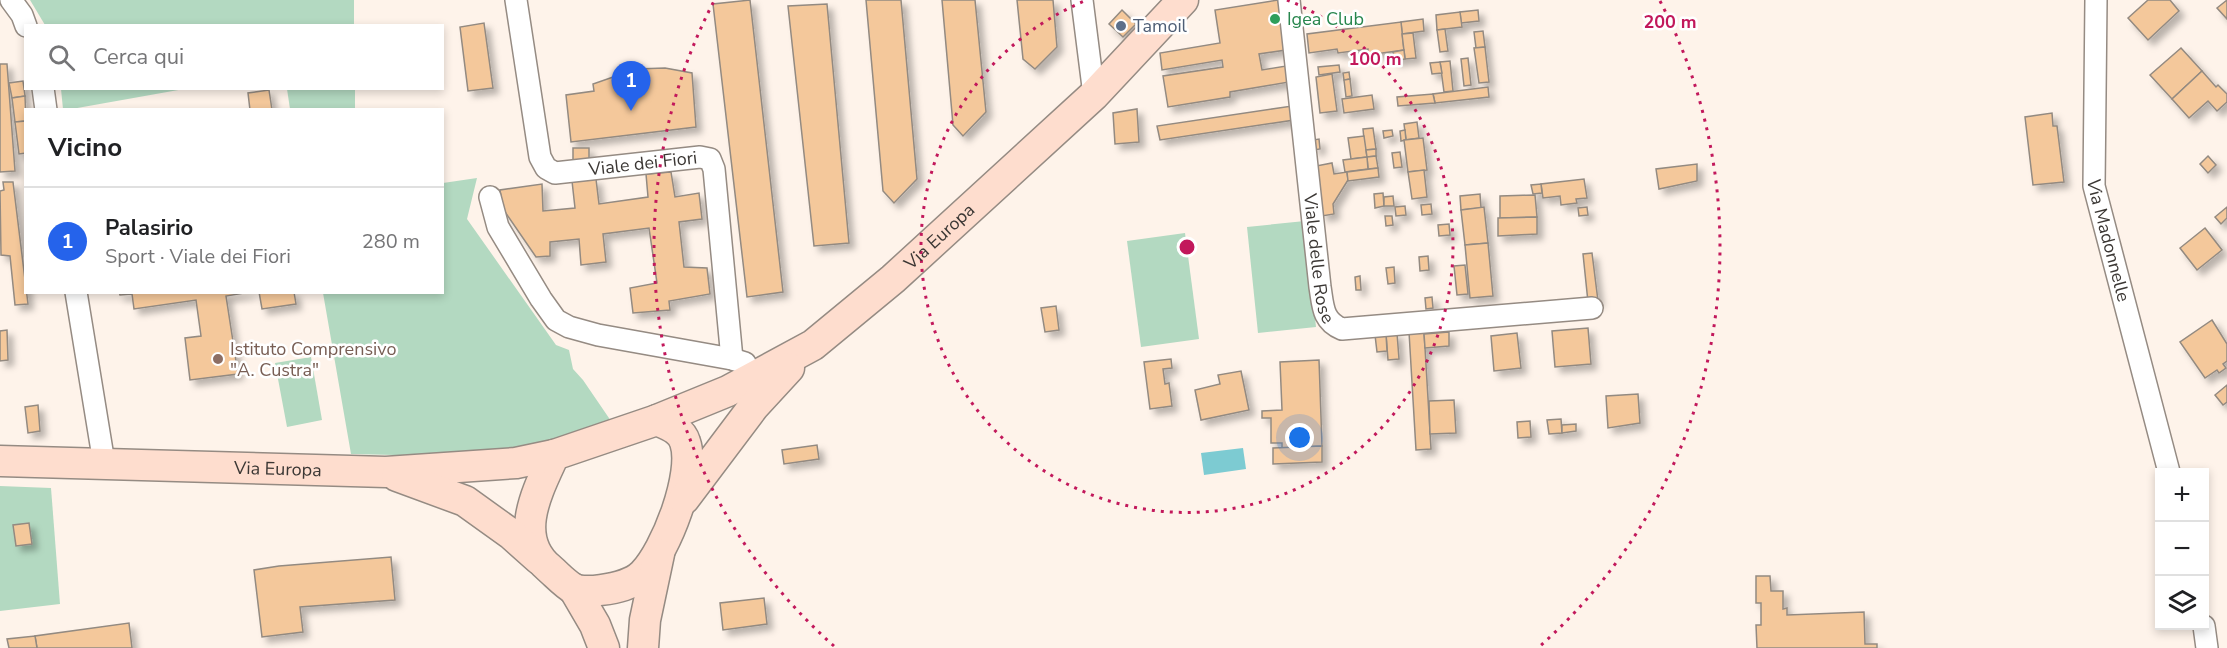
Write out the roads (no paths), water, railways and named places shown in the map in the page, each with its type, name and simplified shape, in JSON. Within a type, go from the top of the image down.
[{"type":"street","points":[[11,0],[25,24]]},
{"type":"street","name":"Viale dei Fiori","points":[[516,0],[540,157],[546,168],[555,173],[700,157],[710,159],[714,169],[732,359]]},
{"type":"street","points":[[1082,0],[1094,94]]},
{"type":"street","name":"Viale delle Rose","points":[[1289,0],[1320,287],[1325,313],[1333,326],[1342,329],[1592,308]]},
{"type":"street","name":"Via Madonnelle","points":[[2096,0],[2094,186],[2168,468]]},
{"type":"street","name":"Via Europa","points":[[657,420],[728,392],[805,350],[893,279],[1094,94],[1176,3]]},
{"type":"street","points":[[43,90],[46,108]]},
{"type":"street","points":[[490,197],[498,227],[556,320],[570,327],[598,335],[732,359],[767,370]]},
{"type":"street","points":[[76,294],[104,464]]},
{"type":"street","points":[[679,505],[754,406],[805,350]]},
{"type":"street","points":[[538,559],[529,537],[535,497],[554,455],[657,420],[678,430],[685,440],[686,474],[679,505],[660,552],[645,620],[643,648]]},
{"type":"street","name":"Via Europa","points":[[0,461],[386,472],[516,463],[554,455]]},
{"type":"street","points":[[386,472],[465,501],[510,534],[574,589],[595,625],[604,648]]},
{"type":"street","points":[[574,589],[619,588],[642,575],[660,552]]},
{"type":"street","points":[[2205,630],[2207,648]]},
{"type":"water","points":[[1243,448],[1246,469],[1204,475],[1201,453]]},
{"type":"place","name":"Igea Club","points":[[1275,19]]},
{"type":"place","name":"Tamoil","points":[[1121,26]]},
{"type":"place","name":"Palasirio","points":[[631,111]]},
{"type":"place","name":"Istituto Comprensivo \"A. Custra\"","points":[[218,359]]}]
